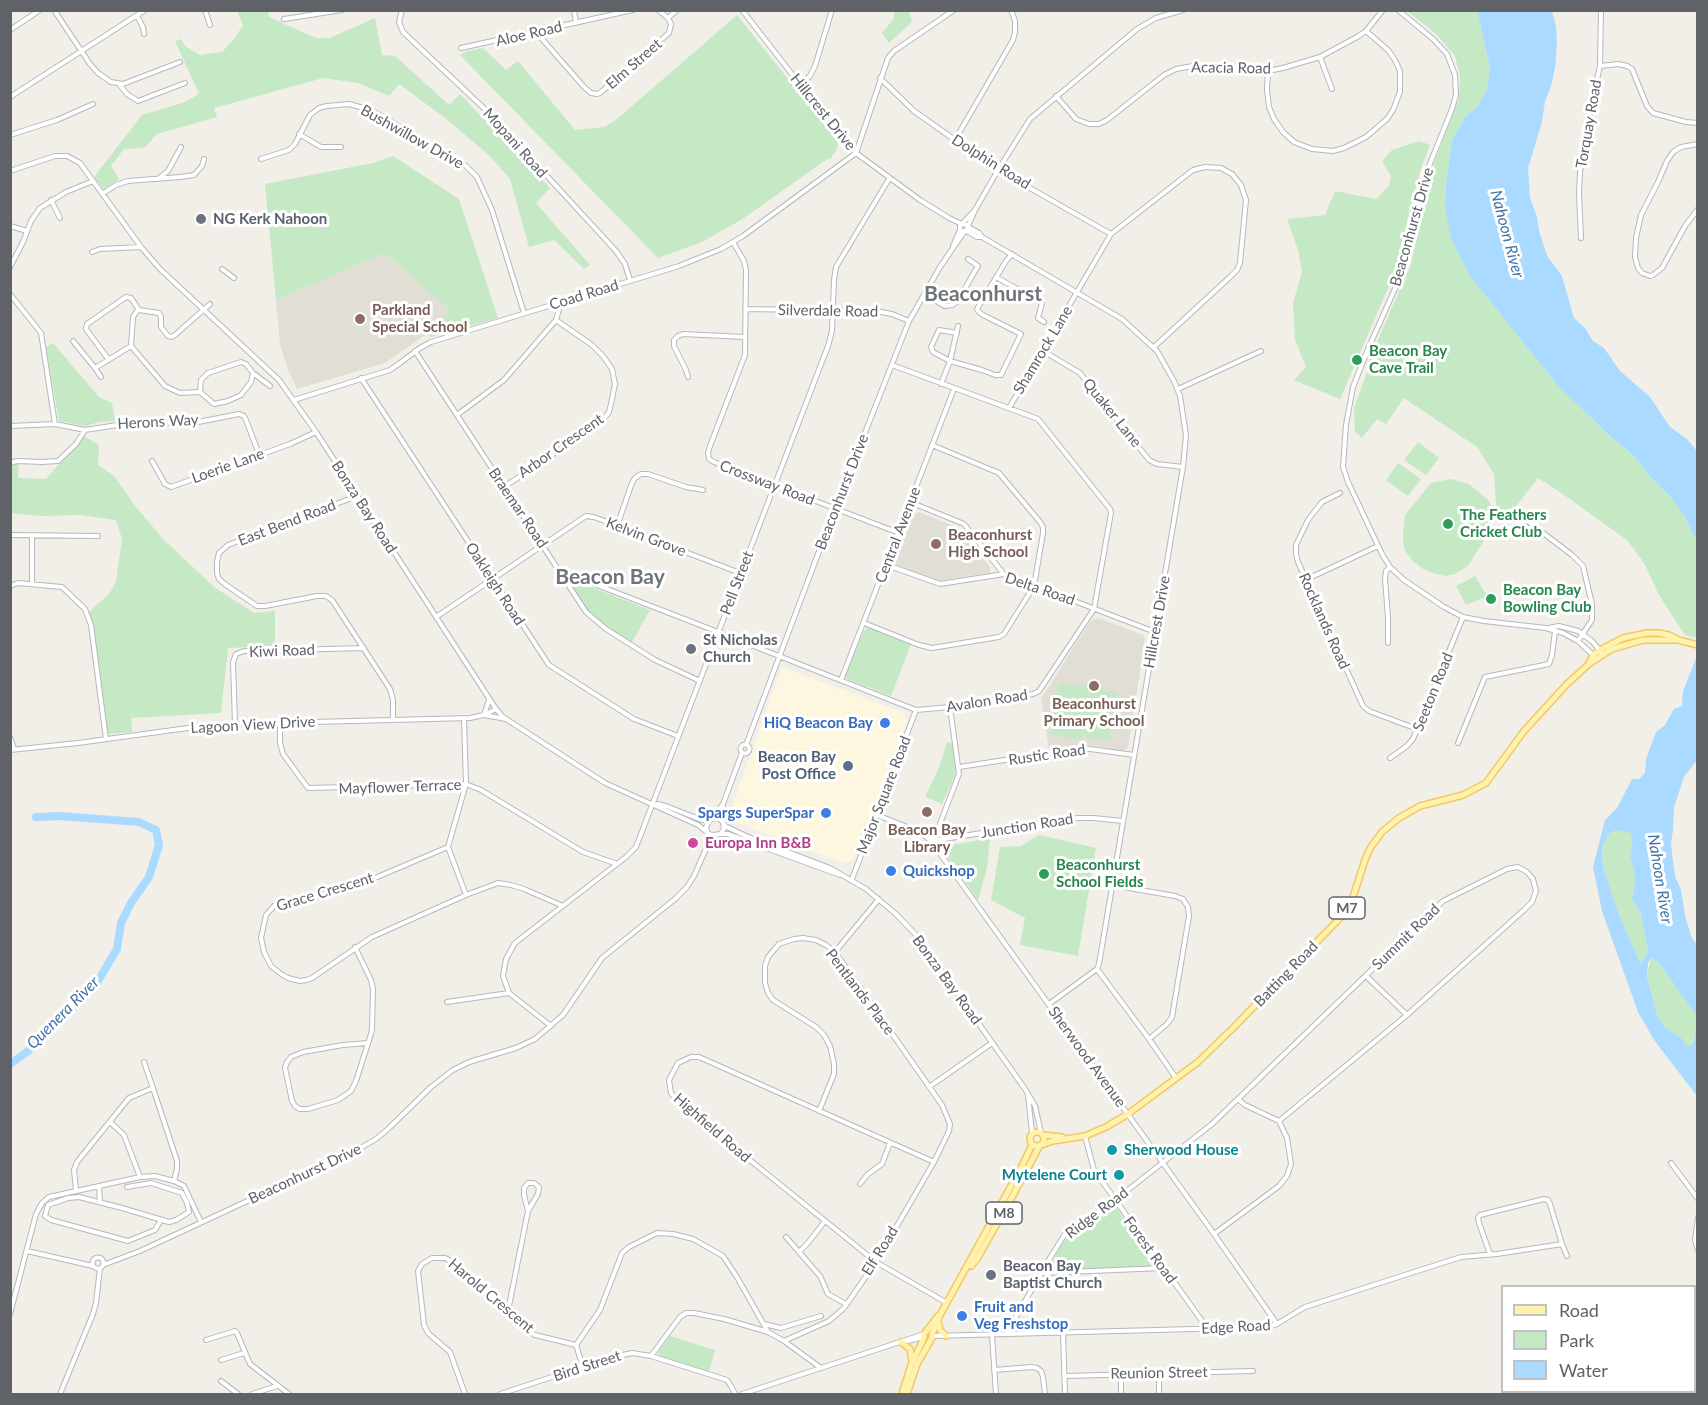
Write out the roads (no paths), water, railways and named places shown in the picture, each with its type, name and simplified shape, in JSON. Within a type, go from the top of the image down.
[{"type":"main road","points":[[1595,657],[1601,652],[1643,640],[1678,640],[1695,644]]},
{"type":"main road","name":"Batting Road","points":[[1040,1146],[1053,1141],[1085,1136],[1106,1127],[1128,1114],[1198,1062],[1333,927],[1349,905],[1366,857],[1382,832],[1399,818],[1420,806],[1463,795],[1486,783],[1545,706],[1595,657]]},
{"type":"main road","points":[[1032,1133],[1042,1134],[1045,1139],[1040,1146],[1032,1145],[1030,1138],[1032,1133]]},
{"type":"main road","name":"Batting Road","points":[[1042,1134],[1076,1137]]},
{"type":"main road","name":"M8","points":[[907,1395],[930,1326],[939,1317],[963,1276],[1026,1161],[1032,1145]]},
{"type":"main road","name":"M8","points":[[963,1276],[977,1258],[1040,1146]]},
{"type":"main road","points":[[939,1317],[940,1330],[946,1336]]},
{"type":"main road","name":"M8","points":[[902,1395],[911,1365],[927,1336]]},
{"type":"main road","points":[[903,1342],[910,1349],[911,1365]]},
{"type":"street","points":[[10,30],[40,10]]},
{"type":"street","points":[[54,10],[81,52],[98,73],[111,82],[118,84],[130,81],[180,62]]},
{"type":"street","points":[[10,97],[146,10]]},
{"type":"street","points":[[205,10],[210,25]]},
{"type":"street","points":[[284,19],[342,10]]},
{"type":"street","points":[[574,10],[576,23]]},
{"type":"street","name":"Aloe Road","points":[[460,48],[633,10]]},
{"type":"street","points":[[658,10],[668,18],[677,10]]},
{"type":"street","name":"Hillcrest Drive","points":[[742,10],[856,153],[889,179],[964,228],[979,233],[982,237],[1122,319],[1154,347],[1178,389],[1186,435],[1183,467],[1099,964],[1096,969]]},
{"type":"street","points":[[800,85],[810,76],[815,66],[832,10]]},
{"type":"street","points":[[856,153],[886,62],[894,51],[954,10]]},
{"type":"street","points":[[955,140],[1009,47],[1015,32],[1014,16],[1011,10]]},
{"type":"street","points":[[998,170],[1025,125],[1037,112],[1141,26],[1156,18],[1183,10]]},
{"type":"street","name":"Acacia Road","points":[[1056,96],[1076,119],[1094,125],[1107,120],[1164,75],[1176,69],[1199,66],[1268,71],[1283,68],[1320,57],[1366,31],[1383,10]]},
{"type":"street","name":"Beaconhurst Drive","points":[[1398,10],[1433,39],[1447,54],[1453,67],[1456,88],[1452,109],[1423,181],[1402,273],[1353,387],[1349,404],[1343,467],[1378,546],[1390,567],[1404,580],[1463,617],[1546,628],[1568,635],[1595,657]]},
{"type":"street","name":"Torquay Road","points":[[1581,238],[1579,193],[1581,156],[1600,66],[1601,10]]},
{"type":"street","name":"Mopani Road","points":[[402,11],[399,22],[403,32],[489,113],[616,251],[625,264],[630,280]]},
{"type":"street","points":[[1014,16],[1018,11]]},
{"type":"street","points":[[137,16],[144,34]]},
{"type":"street","name":"Elm Street","points":[[536,32],[584,87],[591,93],[597,94],[669,33],[671,24],[668,18]]},
{"type":"street","points":[[1268,71],[1269,107],[1277,125],[1289,138],[1306,148],[1320,151],[1333,152],[1352,145],[1373,132],[1387,119],[1396,104],[1401,87],[1400,71],[1392,55],[1366,31]]},
{"type":"street","points":[[1320,57],[1332,88]]},
{"type":"street","points":[[1600,66],[1619,64],[1632,69],[1647,106],[1655,114],[1698,123]]},
{"type":"street","name":"Dolphin Road","points":[[880,78],[914,111],[998,170],[1111,234]]},
{"type":"street","points":[[118,84],[127,94],[138,100],[185,83]]},
{"type":"street","points":[[10,135],[57,120],[93,104]]},
{"type":"street","name":"Bushwillow Drive","points":[[261,159],[289,150],[295,144],[310,115],[319,108],[356,105],[378,114],[466,166],[477,177],[492,210],[524,313]]},
{"type":"street","points":[[299,134],[321,147],[341,147]]},
{"type":"street","points":[[1698,144],[1681,147],[1673,152],[1641,215],[1635,257],[1642,273],[1650,276],[1662,268],[1698,209]]},
{"type":"street","points":[[158,179],[167,173],[181,147]]},
{"type":"street","name":"Coad Road","points":[[294,400],[395,367],[431,342],[698,259],[733,242],[856,153]]},
{"type":"street","name":"Bonza Bay Road","points":[[10,171],[55,156],[67,156],[80,163],[141,247],[160,269],[273,374],[316,432],[496,709],[506,719],[605,783],[653,803],[707,821]]},
{"type":"street","points":[[102,194],[128,181],[194,175],[202,166],[204,159]]},
{"type":"street","points":[[1111,234],[1199,168],[1216,167],[1227,171],[1243,189],[1246,206],[1239,267],[1154,347]]},
{"type":"street","name":"Beaconhurst Drive","points":[[723,804],[742,753],[741,748],[746,745],[909,321],[998,170]]},
{"type":"street","name":"Pell Street","points":[[509,993],[503,972],[511,948],[636,847],[828,346],[832,331],[836,267],[889,179]]},
{"type":"street","points":[[10,267],[36,213],[51,200],[93,181]]},
{"type":"street","points":[[51,200],[60,218]]},
{"type":"street","points":[[10,226],[27,231]]},
{"type":"street","name":"Shamrock Lane","points":[[1009,408],[1111,234]]},
{"type":"street","points":[[688,377],[674,346],[674,340],[678,336],[683,334],[745,337],[746,266],[733,242]]},
{"type":"street","points":[[92,252],[100,249],[141,247]]},
{"type":"street","points":[[957,333],[939,330],[931,346],[933,352],[950,361],[999,376],[1002,374],[1022,334],[983,315],[978,310],[979,304],[1011,254]]},
{"type":"street","points":[[925,295],[945,306],[957,302],[978,266],[968,259]]},
{"type":"street","points":[[222,269],[234,278]]},
{"type":"street","points":[[996,277],[1042,303],[1038,318],[1044,322]]},
{"type":"street","points":[[10,294],[42,333],[55,424]]},
{"type":"street","points":[[109,360],[87,331],[87,324],[126,297],[131,298],[139,310],[159,313],[161,327],[171,337],[210,304]]},
{"type":"street","points":[[457,415],[499,385],[556,320],[561,302]]},
{"type":"street","name":"Silverdale Road","points":[[745,309],[885,312],[909,321]]},
{"type":"street","points":[[139,310],[133,317],[131,346],[165,386],[180,393],[200,392],[214,404],[237,398],[251,382],[253,373]]},
{"type":"street","name":"Arbor Crescent","points":[[504,487],[602,421],[609,412],[614,394],[614,373],[592,345],[556,320]]},
{"type":"street","points":[[941,384],[950,361],[958,326]]},
{"type":"street","name":"Crossway Road","points":[[745,337],[743,360],[708,453],[711,461],[899,533]]},
{"type":"street","points":[[73,341],[101,377]]},
{"type":"street","points":[[95,368],[131,346]]},
{"type":"street","name":"Braemar Road","points":[[415,351],[586,612],[606,629],[660,664],[700,681]]},
{"type":"street","name":"Quaker Lane","points":[[1042,351],[1080,373],[1149,460],[1157,464],[1183,467]]},
{"type":"street","points":[[1178,389],[1261,351]]},
{"type":"street","points":[[200,392],[202,378],[208,373],[241,362],[270,386]]},
{"type":"street","name":"Avalon Road","points":[[561,572],[916,710],[950,707],[1033,694],[1039,691],[1094,609],[1110,509],[1040,420],[892,365]]},
{"type":"street","name":"Oakleigh Road","points":[[361,378],[543,657],[553,668],[634,719],[678,736]]},
{"type":"street","name":"Central Avenue","points":[[841,680],[954,389]]},
{"type":"street","name":"Herons Way","points":[[85,430],[150,420],[183,424],[239,414],[246,420],[259,454]]},
{"type":"street","points":[[10,426],[55,424],[85,430],[76,444],[58,461],[10,463]]},
{"type":"street","name":"Loerie Lane","points":[[152,461],[165,484],[171,487],[316,432]]},
{"type":"street","points":[[864,623],[932,648],[999,637],[1004,634],[1034,586],[1043,526],[999,473],[932,445]]},
{"type":"street","points":[[616,526],[632,483],[638,476],[648,474],[686,487],[703,490]]},
{"type":"street","name":"Rocklands Road","points":[[1340,493],[1318,506],[1298,540],[1296,556],[1363,706],[1369,711],[1418,729]]},
{"type":"street","name":"East Bend Road","points":[[357,495],[228,545],[219,553],[217,573],[225,585],[257,606],[317,596],[329,598],[336,604],[392,692],[393,720]]},
{"type":"street","points":[[910,502],[964,524],[1004,574]]},
{"type":"street","points":[[1517,513],[1583,566],[1592,604],[1592,620],[1578,641]]},
{"type":"street","name":"Kelvin Grove","points":[[436,617],[586,516],[594,517],[740,573]]},
{"type":"street","points":[[10,535],[98,537]]},
{"type":"street","points":[[32,536],[32,584]]},
{"type":"street","points":[[1305,580],[1378,546]]},
{"type":"street","name":"Delta Road","points":[[887,565],[940,584],[1004,574],[1155,632]]},
{"type":"street","points":[[1388,643],[1385,578],[1386,571],[1390,567]]},
{"type":"street","points":[[10,586],[18,583],[62,586],[88,614],[106,739]]},
{"type":"street","name":"Seeton Road","points":[[1390,758],[1412,741],[1463,617]]},
{"type":"street","name":"Beaconhurst Drive","points":[[1546,628],[1562,626],[1583,634],[1601,652]]},
{"type":"street","points":[[1458,743],[1485,677],[1549,663],[1555,631]]},
{"type":"street","name":"Kiwi Road","points":[[235,724],[233,662],[236,654],[244,651],[364,648]]},
{"type":"street","points":[[488,696],[489,703],[484,715],[506,719]]},
{"type":"street","points":[[931,840],[941,823],[957,781],[959,768],[950,707]]},
{"type":"street","name":"Lagoon View Drive","points":[[12,749],[195,727],[464,718],[484,715],[496,709]]},
{"type":"street","name":"Major Square Road","points":[[852,879],[916,710]]},
{"type":"street","points":[[464,718],[466,784],[448,847],[466,895]]},
{"type":"street","name":"Mayflower Terrace","points":[[280,723],[280,743],[283,754],[308,788],[466,784],[481,790],[583,852],[617,864]]},
{"type":"street","points":[[10,737],[12,749]]},
{"type":"street","name":"Rustic Road","points":[[959,768],[1083,748],[1134,755]]},
{"type":"street","name":"Bonza Bay Road","points":[[653,803],[698,825],[708,833]]},
{"type":"street","points":[[723,804],[724,828],[719,834],[708,833],[707,821],[723,804]]},
{"type":"street","name":"Sherwood Avenue","points":[[877,815],[916,830],[931,840],[1215,1234],[1277,1324]]},
{"type":"street","points":[[712,818],[718,818],[723,822]]},
{"type":"street","name":"Junction Road","points":[[931,840],[1078,818],[1123,821]]},
{"type":"street","name":"Bonza Bay Road","points":[[723,822],[729,829],[831,868],[852,879],[879,898],[896,914],[916,935],[1028,1095],[1035,1106],[1042,1134]]},
{"type":"street","name":"Beaconhurst Drive","points":[[708,833],[709,842]]},
{"type":"street","name":"Beaconhurst Drive","points":[[27,1251],[68,1261],[98,1265],[129,1256],[357,1150],[376,1139],[388,1130],[431,1086],[453,1070],[469,1062],[521,1046],[535,1039],[551,1026],[567,1010],[602,958],[687,887],[709,842],[719,834]]},
{"type":"street","name":"Bonza Bay Road","points":[[719,834],[728,834],[852,879]]},
{"type":"street","name":"Grace Crescent","points":[[448,847],[356,885],[280,903],[270,909],[264,922],[261,938],[271,966],[294,980],[312,978],[355,947],[381,933],[493,884],[503,883],[524,889],[564,906]]},
{"type":"street","name":"Summit Road","points":[[1163,1163],[1238,1100],[1446,899],[1507,869],[1518,867],[1527,872],[1533,879],[1535,887],[1532,902],[1407,1015],[1279,1121]]},
{"type":"street","points":[[1112,885],[1175,896],[1183,899],[1188,908],[1189,916],[1172,1017],[1149,1039]]},
{"type":"street","points":[[835,952],[879,898]]},
{"type":"street","name":"Pentlands Place","points":[[819,1111],[834,1074],[830,1046],[816,1027],[770,996],[765,983],[765,962],[770,953],[779,944],[794,939],[816,940],[835,952],[929,1087],[948,1117],[949,1132]]},
{"type":"street","points":[[355,947],[373,989],[372,1021],[368,1043],[354,1086],[348,1094],[338,1100],[308,1108],[300,1109],[295,1106],[285,1068],[291,1057],[320,1049],[368,1043]]},
{"type":"street","points":[[1049,1004],[1096,969],[1176,1079]]},
{"type":"street","points":[[1366,976],[1407,1015]]},
{"type":"street","points":[[447,1002],[509,993],[551,1026]]},
{"type":"street","points":[[929,1087],[992,1043]]},
{"type":"street","name":"Highfield Road","points":[[934,1162],[699,1057],[691,1057],[678,1063],[669,1080],[670,1093],[678,1102],[876,1262],[947,1303]]},
{"type":"street","points":[[144,1062],[177,1161],[174,1181]]},
{"type":"street","points":[[76,1190],[75,1165],[129,1098],[153,1088]]},
{"type":"street","name":"Bonza Bay Road","points":[[1028,1095],[1032,1133]]},
{"type":"street","points":[[1215,1234],[1279,1186],[1285,1180],[1292,1160],[1287,1138],[1279,1121],[1238,1100]]},
{"type":"street","points":[[110,1122],[124,1135],[140,1177]]},
{"type":"street","name":"Elf Road","points":[[784,1341],[829,1321],[840,1312],[876,1262],[949,1132]]},
{"type":"street","name":"Forest Road","points":[[1085,1136],[1094,1170],[1207,1329]]},
{"type":"street","points":[[860,1185],[868,1174],[882,1164],[890,1143]]},
{"type":"street","name":"Ridge Road","points":[[1006,1334],[1065,1234],[1115,1200],[1163,1163]]},
{"type":"street","points":[[1671,1163],[1698,1199]]},
{"type":"street","points":[[10,1314],[36,1214],[42,1203],[54,1195],[152,1176],[184,1186],[201,1222]]},
{"type":"street","points":[[508,1311],[528,1211],[524,1191],[526,1185],[531,1182],[537,1184],[539,1190],[537,1198],[528,1211]]},
{"type":"street","points":[[127,1187],[151,1183],[182,1193],[187,1203],[188,1213],[173,1222],[79,1197],[48,1205],[45,1216],[51,1220],[128,1241],[155,1230],[161,1220]]},
{"type":"street","points":[[99,1186],[100,1202]]},
{"type":"street","points":[[1490,1254],[1479,1223],[1480,1215],[1546,1199],[1567,1256]]},
{"type":"street","points":[[1698,1218],[1695,1240],[1698,1250]]},
{"type":"street","points":[[799,1252],[825,1221]]},
{"type":"street","points":[[583,1367],[576,1345],[600,1310],[622,1253],[657,1233],[693,1239],[723,1256],[768,1332]]},
{"type":"street","points":[[786,1237],[820,1276],[828,1294],[846,1304]]},
{"type":"street","name":"Edge Road","points":[[742,1395],[927,1336],[1268,1327],[1305,1307],[1461,1257],[1516,1252],[1562,1244]]},
{"type":"street","name":"Harold Crescent","points":[[465,1395],[450,1352],[428,1333],[424,1325],[418,1271],[426,1260],[437,1257],[450,1260],[524,1328],[536,1335],[576,1345]]},
{"type":"street","points":[[60,1395],[96,1304],[98,1265]]},
{"type":"street","points":[[1042,1273],[1163,1268]]},
{"type":"street","points":[[651,1356],[680,1317],[686,1313],[694,1313],[717,1317],[768,1332],[821,1368]]},
{"type":"street","points":[[763,1324],[777,1328],[786,1327],[821,1316]]},
{"type":"street","points":[[206,1340],[235,1331],[250,1364],[290,1395]]},
{"type":"street","points":[[1063,1332],[1065,1395]]},
{"type":"street","points":[[992,1335],[996,1395]]},
{"type":"street","points":[[221,1360],[244,1353]]},
{"type":"street","name":"Bird Street","points":[[500,1395],[626,1354],[651,1356],[727,1380],[735,1395]]},
{"type":"street","points":[[994,1370],[1037,1368],[1043,1377],[1045,1395]]},
{"type":"street","name":"Reunion Street","points":[[1065,1376],[1254,1371]]},
{"type":"street","points":[[1121,1374],[1121,1395]]},
{"type":"street","points":[[1159,1374],[1159,1395]]},
{"type":"street","points":[[221,1381],[238,1395]]},
{"type":"street","points":[[252,1395],[278,1385]]},
{"type":"water","name":"Nahoon River","points":[[1478,11],[1552,11],[1557,43],[1555,68],[1528,168],[1530,198],[1539,231],[1547,256],[1562,276],[1574,318],[1585,328],[1593,341],[1604,348],[1620,371],[1650,397],[1670,427],[1687,439],[1697,451],[1697,541],[1684,515],[1670,496],[1653,480],[1633,455],[1560,388],[1470,276],[1451,238],[1445,207],[1452,141],[1464,118],[1478,106],[1487,88],[1490,67]]},
{"type":"water","name":"Nahoon River","points":[[1697,656],[1697,760],[1684,777],[1674,807],[1671,845],[1675,876],[1681,890],[1685,915],[1691,936],[1697,945],[1697,1096],[1654,1040],[1638,1012],[1602,911],[1593,867],[1605,820],[1617,808],[1632,779],[1639,779],[1645,773],[1646,759],[1656,732],[1665,725],[1674,709],[1682,706],[1683,691]],"holes":[[[1617,830],[1631,833],[1630,858],[1635,883],[1632,899],[1641,914],[1648,950],[1641,964],[1615,904],[1603,866],[1603,844],[1610,833]],[[1651,958],[1659,963],[1695,1014],[1696,1027],[1691,1046],[1687,1046],[1681,1038],[1666,1028],[1657,1015],[1647,976],[1648,963]]]},
{"type":"waterway","name":"Quenera River","points":[[10,1064],[27,1052],[81,1001],[98,981],[117,949],[121,923],[131,903],[149,877],[159,845],[156,830],[139,822],[60,816],[36,817]]},
{"type":"place","name":"NG Kerk Nahoon","points":[[201,219]]},
{"type":"place","name":"Parkland Special School","points":[[360,319]]},
{"type":"place","name":"Beacon Bay Cave Trail","points":[[1357,360]]},
{"type":"place","name":"The Feathers Cricket Club","points":[[1448,524]]},
{"type":"place","name":"Beaconhurst High School","points":[[936,544]]},
{"type":"place","name":"Beacon Bay Bowling Club","points":[[1491,599]]},
{"type":"place","name":"St Nicholas Church","points":[[691,649]]},
{"type":"place","name":"Beaconhurst Primary School","points":[[1094,686]]},
{"type":"place","name":"HiQ Beacon Bay","points":[[885,723]]},
{"type":"place","name":"Beacon Bay Post Office","points":[[848,766]]},
{"type":"place","name":"Beacon Bay Library","points":[[927,812]]},
{"type":"place","name":"Spargs SuperSpar","points":[[826,813]]},
{"type":"place","name":"Europa Inn B&B","points":[[693,843]]},
{"type":"place","name":"Quickshop","points":[[891,871]]},
{"type":"place","name":"Beaconhurst School Fields","points":[[1044,874]]},
{"type":"place","name":"Sherwood House","points":[[1112,1150]]},
{"type":"place","name":"Mytelene Court","points":[[1119,1175]]},
{"type":"place","name":"Beacon Bay Baptist Church","points":[[991,1275]]},
{"type":"place","name":"Fruit and Veg Freshstop","points":[[962,1316]]},
{"type":"district","name":"Beaconhurst","points":[[983,294]]},
{"type":"district","name":"Beacon Bay","points":[[610,577]]}]
